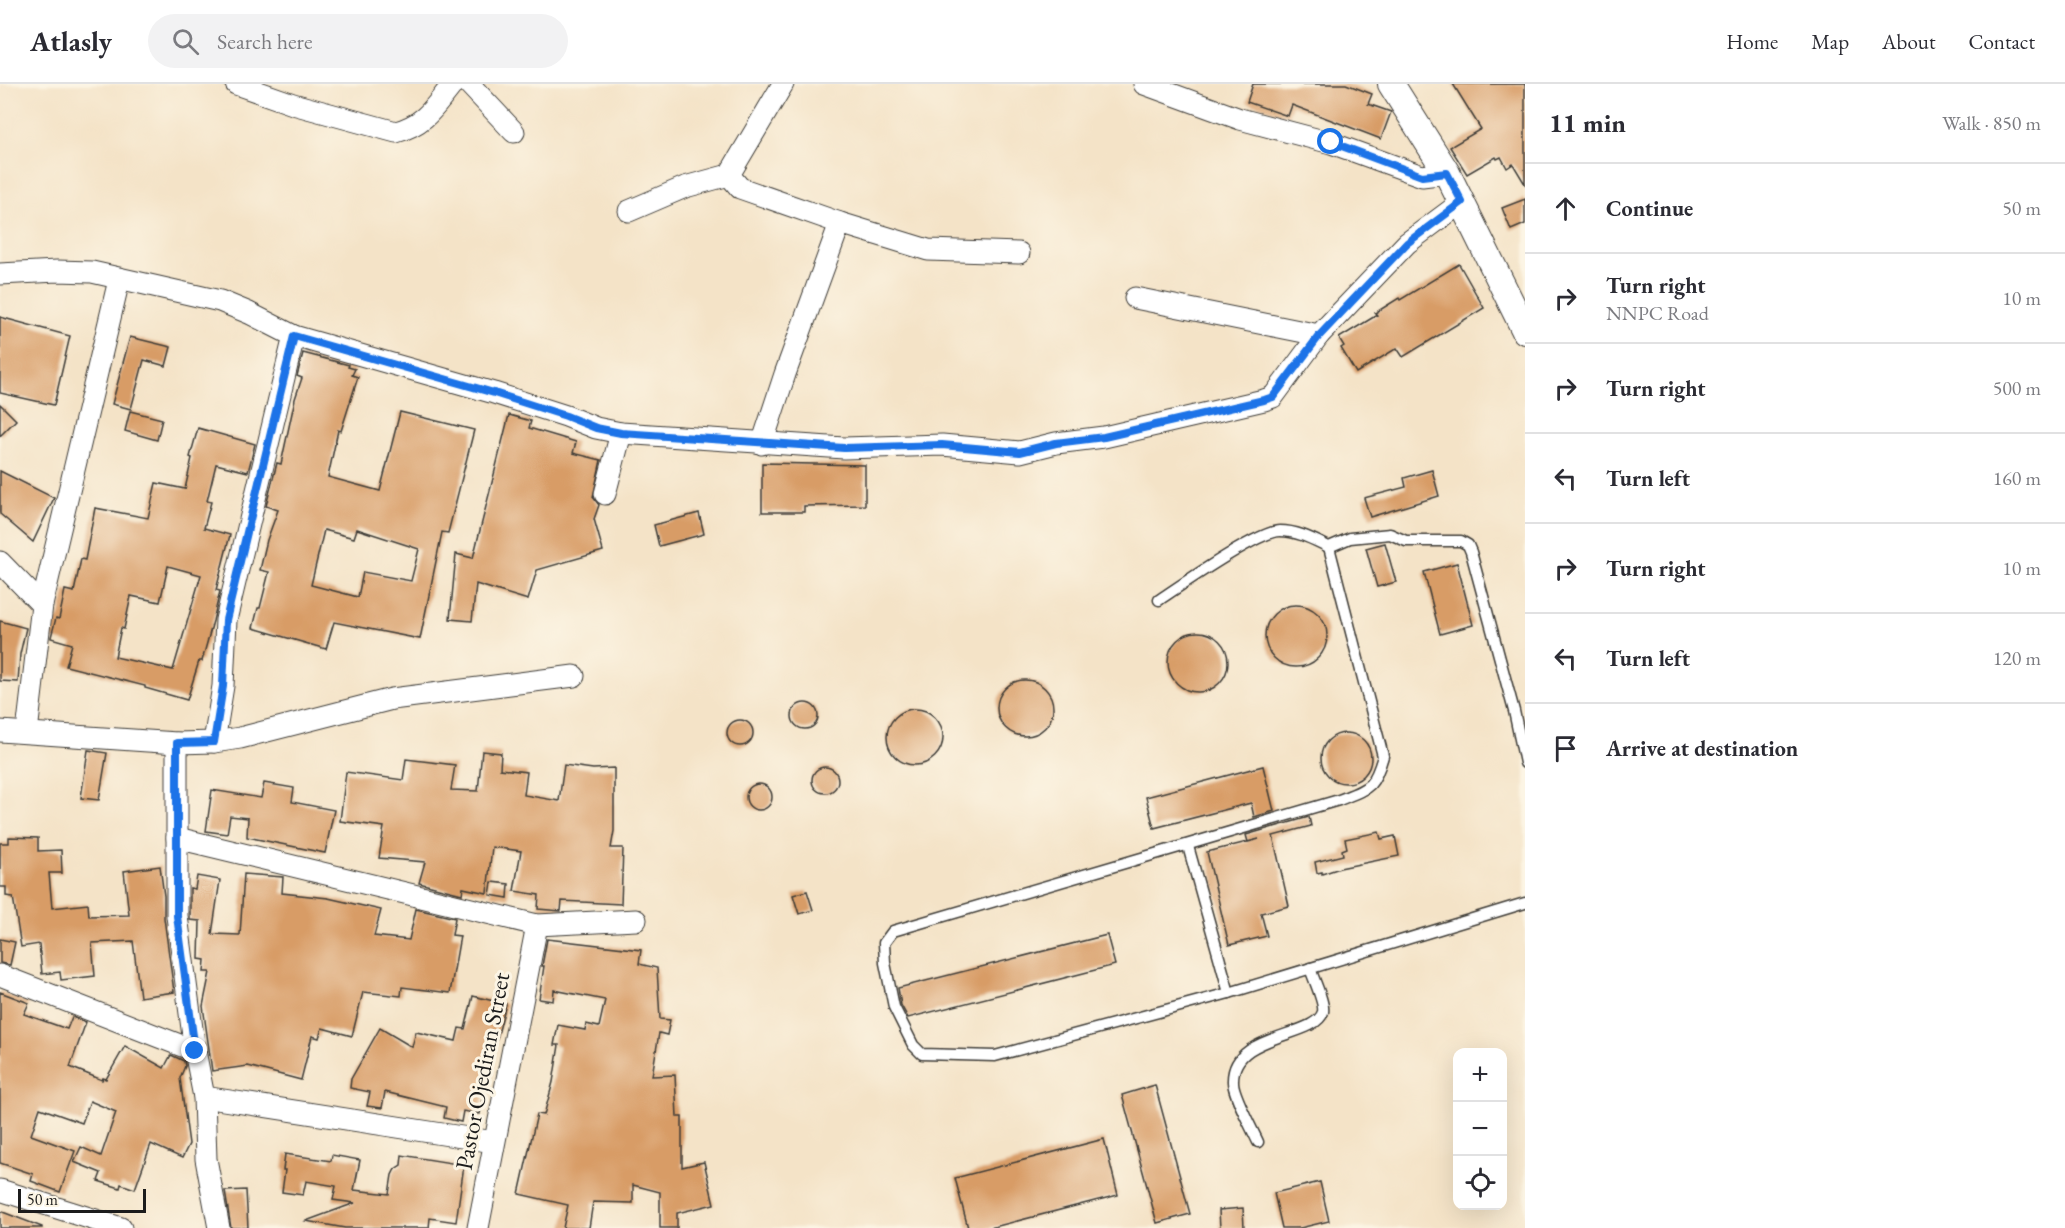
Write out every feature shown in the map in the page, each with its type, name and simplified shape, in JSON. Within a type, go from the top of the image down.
[{"type":"street","points":[[236,84],[294,104],[396,132],[412,128],[426,118],[453,84]]},
{"type":"street","points":[[469,84],[514,132]]},
{"type":"street","points":[[629,211],[685,188],[729,175],[783,84]]},
{"type":"street","points":[[1144,84],[1240,119],[1331,142],[1422,176],[1447,173]]},
{"type":"street","points":[[1391,84],[1447,173],[1525,331]]},
{"type":"street","points":[[729,175],[740,188],[840,223],[928,250],[1018,253]]},
{"type":"street","points":[[0,274],[92,272],[119,280],[220,301],[294,336],[494,393],[596,428],[621,433],[844,448],[942,445],[1020,452],[1056,443],[1104,437],[1243,406],[1273,397],[1319,336],[1407,243],[1462,202]]},
{"type":"street","points":[[762,444],[840,223]]},
{"type":"street","points":[[27,732],[42,605],[119,280]]},
{"type":"street","points":[[1135,298],[1319,336]]},
{"type":"street","points":[[214,742],[223,686],[226,620],[294,336]]},
{"type":"street","points":[[605,494],[621,433]]},
{"type":"street","points":[[0,561],[42,605]]},
{"type":"street","points":[[0,731],[177,743],[214,742],[240,738],[392,699],[574,675]]},
{"type":"street","points":[[177,743],[177,916],[195,1051],[204,1097],[206,1160],[219,1228]]},
{"type":"street","points":[[177,838],[537,925],[636,920]]},
{"type":"street","name":"Pastor Ojediran Street","points":[[478,1228],[537,925]]},
{"type":"street","points":[[0,975],[195,1051]]},
{"type":"street","points":[[204,1097],[494,1142]]},
{"type":"street","points":[[0,1190],[121,1228]]},
{"type":"lane","points":[[1159,600],[1232,553],[1279,531],[1302,534],[1329,547],[1350,538],[1390,534],[1406,541],[1461,541],[1468,545],[1471,552],[1514,711],[1525,763]]},
{"type":"lane","points":[[1329,547],[1383,756],[1377,778],[1366,789],[1339,800],[893,932],[885,943],[885,963],[894,1007],[913,1045],[922,1054],[994,1056],[1229,993],[1525,903]]},
{"type":"lane","points":[[1188,846],[1229,993]]},
{"type":"lane","points":[[1258,1142],[1233,1084],[1234,1072],[1239,1061],[1260,1044],[1319,1019],[1323,1012],[1323,1005],[1310,968]]},
{"type":"building","points":[[1253,84],[1346,84],[1372,94],[1368,104],[1391,112],[1381,139],[1292,105],[1288,116],[1247,102]]},
{"type":"building","points":[[1453,84],[1525,84],[1525,184],[1513,164],[1507,168],[1501,157],[1497,159],[1496,157],[1467,174],[1450,147],[1481,129]]},
{"type":"building","points":[[1525,199],[1525,224],[1511,230],[1502,208]]},
{"type":"building","points":[[1459,264],[1484,308],[1403,357],[1397,348],[1356,373],[1341,348],[1344,346],[1339,338],[1377,315],[1375,313],[1399,298],[1400,300]]},
{"type":"building","points":[[0,317],[70,336],[54,405],[0,393]]},
{"type":"building","points":[[130,337],[171,347],[166,366],[144,360],[131,409],[112,404]]},
{"type":"building","points":[[303,353],[349,365],[348,367],[355,369],[352,375],[358,377],[341,431],[338,430],[328,477],[380,491],[400,412],[474,430],[448,533],[442,532],[420,639],[334,622],[326,649],[253,628],[269,572],[260,570],[267,540],[278,510],[266,506],[277,463],[281,464],[295,399],[302,378],[297,376]],"holes":[[[357,529],[419,549],[411,581],[363,572],[358,597],[311,585],[324,530],[354,538]]]},
{"type":"building","points":[[0,404],[16,420],[0,436]]},
{"type":"building","points":[[130,411],[162,419],[157,440],[125,431]]},
{"type":"building","points":[[509,415],[531,421],[529,428],[576,442],[573,453],[601,460],[593,497],[599,505],[594,519],[603,551],[537,570],[528,600],[476,584],[472,621],[450,619],[456,554],[473,558]]},
{"type":"building","points":[[198,428],[255,444],[248,472],[216,464],[207,501],[211,502],[204,528],[230,535],[216,590],[220,591],[213,621],[202,661],[199,661],[187,700],[145,688],[145,686],[66,666],[72,644],[51,637],[56,618],[59,619],[65,590],[74,592],[81,559],[85,560],[95,508],[148,518],[156,483],[185,489],[192,458],[190,457]],"holes":[[[168,566],[201,575],[173,670],[115,657],[131,596],[160,602]]]},
{"type":"building","points":[[762,463],[865,465],[865,505],[804,506],[804,512],[762,512]]},
{"type":"building","points":[[1432,470],[1439,496],[1370,517],[1364,498],[1406,487],[1404,478]]},
{"type":"building","points":[[0,471],[54,498],[33,542],[0,514]]},
{"type":"building","points":[[699,513],[704,534],[659,546],[654,525]]},
{"type":"building","points":[[1385,543],[1396,582],[1377,587],[1366,548]]},
{"type":"building","points":[[1457,563],[1473,625],[1440,634],[1424,572]]},
{"type":"building","points":[[1296,605],[1308,607],[1318,614],[1325,624],[1327,636],[1325,648],[1318,658],[1308,665],[1296,667],[1284,665],[1274,658],[1267,648],[1265,636],[1267,624],[1274,614],[1284,607]]},
{"type":"building","points":[[0,621],[26,628],[20,654],[18,682],[0,681]]},
{"type":"building","points":[[1198,632],[1215,637],[1223,645],[1228,662],[1223,679],[1215,687],[1198,692],[1181,687],[1173,679],[1168,662],[1173,645],[1181,637]]},
{"type":"building","points":[[1019,680],[1031,680],[1045,688],[1053,702],[1051,719],[1045,728],[1031,736],[1019,736],[1002,724],[997,714],[997,702],[1009,685]]},
{"type":"building","points":[[805,703],[814,707],[818,716],[814,725],[805,729],[796,725],[792,716],[796,707]]},
{"type":"building","points":[[909,709],[921,709],[935,717],[943,731],[941,748],[935,757],[921,765],[909,765],[892,753],[887,743],[887,731],[899,714]]},
{"type":"building","points":[[740,720],[749,724],[753,733],[749,742],[740,746],[731,742],[727,733],[731,724]]},
{"type":"building","points":[[1346,733],[1355,735],[1366,744],[1371,758],[1369,767],[1360,778],[1346,783],[1337,781],[1326,772],[1321,758],[1323,749],[1332,738]]},
{"type":"building","points":[[88,750],[107,753],[99,800],[81,798]]},
{"type":"building","points":[[482,751],[501,753],[500,769],[527,772],[524,795],[559,801],[564,765],[593,769],[614,768],[614,831],[611,848],[623,848],[621,904],[562,901],[561,911],[538,909],[539,895],[514,891],[521,851],[492,847],[487,893],[463,888],[462,894],[419,883],[425,862],[379,858],[384,827],[340,821],[346,772],[403,780],[406,759],[455,765],[451,790],[478,791]]},
{"type":"building","points":[[1263,766],[1274,811],[1254,817],[1251,803],[1154,828],[1146,797]]},
{"type":"building","points":[[825,767],[834,771],[838,780],[834,789],[825,793],[816,789],[812,780],[816,771]]},
{"type":"building","points":[[264,783],[294,788],[292,802],[334,810],[325,853],[247,837],[248,818],[230,816],[227,834],[206,831],[212,790],[261,798]]},
{"type":"building","points":[[759,784],[768,788],[772,797],[768,806],[759,810],[750,806],[746,797],[750,788]]},
{"type":"building","points":[[1309,817],[1311,826],[1273,836],[1289,906],[1261,913],[1267,936],[1229,945],[1207,852],[1248,842],[1246,835]]},
{"type":"building","points":[[1379,832],[1381,839],[1395,836],[1399,856],[1322,874],[1322,872],[1317,873],[1315,862],[1343,855],[1342,850],[1347,848],[1345,839]]},
{"type":"building","points":[[9,837],[38,838],[38,851],[61,850],[62,873],[49,873],[52,908],[88,904],[89,916],[129,915],[124,871],[160,866],[174,992],[140,997],[133,941],[92,943],[95,976],[61,980],[60,972],[42,974],[39,944],[21,947],[13,897],[6,896],[6,887],[0,887],[0,843],[9,843]]},
{"type":"building","points":[[244,874],[283,877],[282,893],[328,898],[381,910],[374,936],[409,940],[416,909],[455,918],[452,935],[460,936],[450,993],[402,987],[401,996],[363,992],[352,1036],[322,1028],[319,1038],[312,1036],[301,1080],[248,1066],[212,1071],[203,1006],[210,972],[204,972],[205,960],[199,959],[200,921],[190,920],[190,888],[195,889],[197,876],[220,880],[212,934],[240,935]]},
{"type":"building","points":[[492,882],[509,884],[508,898],[490,895]]},
{"type":"building","points":[[807,891],[813,910],[799,914],[793,895]]},
{"type":"building","points":[[1107,935],[1115,965],[908,1018],[901,1005],[898,988]]},
{"type":"building","points":[[0,939],[15,942],[10,965],[0,963]]},
{"type":"building","points":[[547,939],[641,950],[639,964],[657,968],[660,1019],[670,1020],[667,1035],[659,1033],[652,1076],[675,1075],[677,1117],[682,1117],[682,1167],[704,1162],[714,1204],[677,1213],[677,1228],[660,1228],[660,1192],[633,1185],[633,1203],[593,1202],[589,1228],[563,1228],[568,1205],[519,1194],[537,1114],[544,1115],[553,1082],[559,1045],[554,1045],[558,1025],[585,1030],[586,1024],[599,1027],[605,1000],[554,990],[553,1001],[539,999]]},
{"type":"building","points":[[0,992],[29,1003],[24,1014],[67,1029],[72,1017],[86,1022],[70,1067],[102,1080],[106,1079],[125,1046],[164,1068],[171,1055],[184,1061],[185,1066],[180,1078],[189,1144],[182,1158],[151,1144],[135,1189],[121,1184],[120,1188],[98,1181],[101,1173],[74,1162],[81,1147],[101,1156],[116,1112],[90,1101],[82,1123],[40,1108],[31,1135],[75,1151],[60,1192],[31,1181],[33,1174],[0,1163]]},
{"type":"building","points":[[473,996],[506,1004],[488,1072],[480,1114],[463,1111],[461,1122],[444,1118],[446,1107],[385,1092],[382,1108],[367,1106],[370,1092],[350,1088],[351,1079],[380,1028],[412,1047],[416,1032],[456,1041],[459,1028],[465,1029]]},
{"type":"building","points":[[1155,1085],[1190,1214],[1157,1223],[1122,1095]]},
{"type":"building","points":[[1104,1139],[1118,1195],[990,1228],[968,1228],[955,1178]]},
{"type":"building","points":[[285,1154],[331,1161],[332,1155],[360,1160],[354,1190],[389,1194],[392,1175],[401,1165],[402,1155],[464,1165],[456,1222],[430,1218],[429,1228],[345,1228],[306,1221],[355,1203],[333,1200],[336,1186],[306,1181],[303,1195],[282,1192]]},
{"type":"building","points":[[1320,1182],[1329,1221],[1300,1228],[1282,1228],[1274,1193]]},
{"type":"building","points":[[246,1190],[248,1228],[231,1228],[225,1191]]},
{"type":"building","points":[[1243,1208],[1244,1228],[1220,1228],[1219,1210]]},
{"type":"building","points":[[0,1211],[42,1227],[42,1228],[0,1228]]},
{"type":"route","points":[[195,1051],[177,916],[177,743],[214,742],[223,686],[222,668],[226,620],[294,336],[494,393],[596,428],[621,433],[844,448],[942,445],[1020,452],[1056,443],[1104,437],[1243,406],[1273,397],[1319,336],[1407,243],[1462,202],[1447,173],[1422,176],[1331,142]]}]
